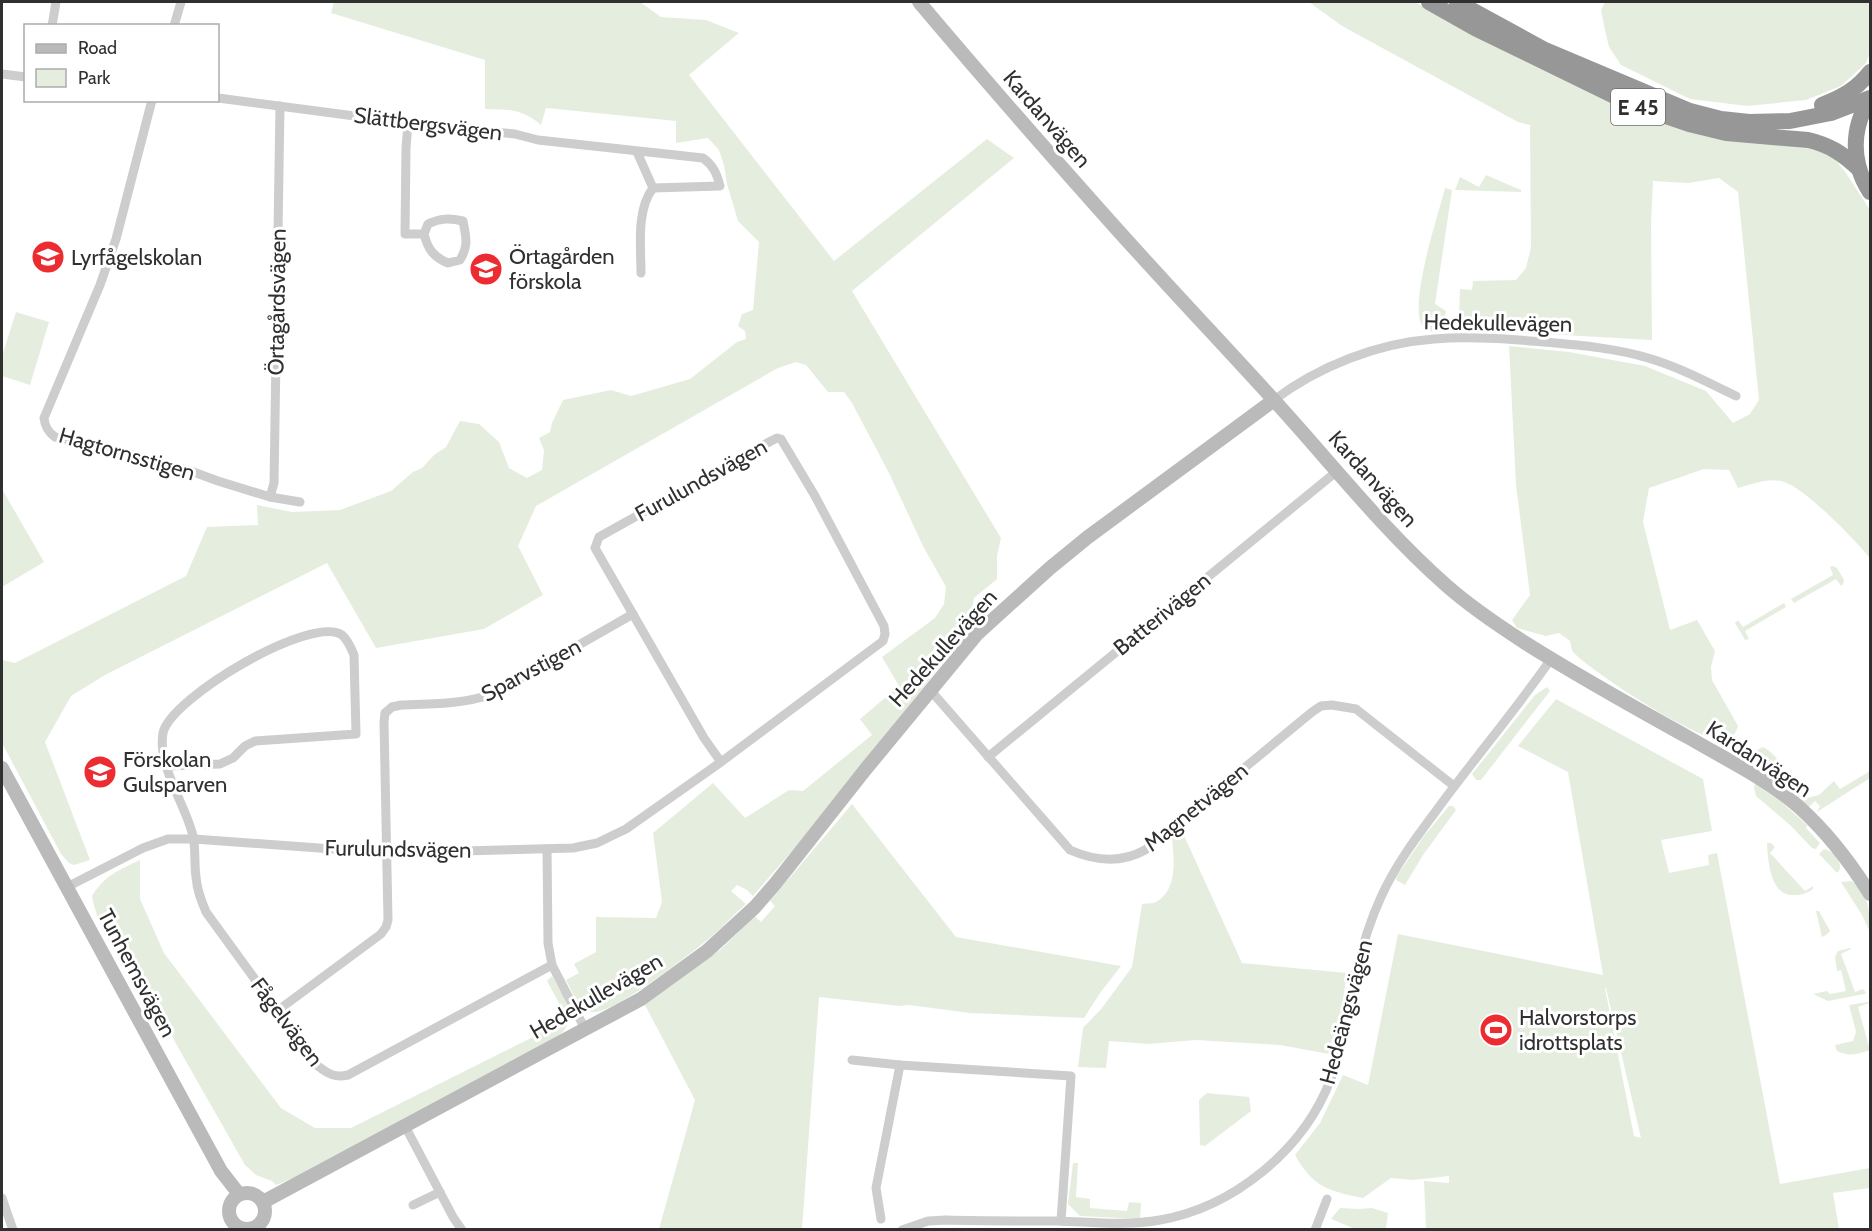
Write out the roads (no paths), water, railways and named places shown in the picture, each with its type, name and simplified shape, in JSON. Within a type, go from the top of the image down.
[{"type":"highway","name":"E 45","points":[[1429,2],[1475,28],[1634,105],[1689,124],[1726,133],[1820,142],[1842,153],[1859,169]]},
{"type":"highway","name":"E 45","points":[[1457,2],[1543,49],[1700,114],[1721,119],[1749,122],[1790,121],[1831,113],[1870,99]]},
{"type":"highway","name":"E 45","points":[[1653,95],[1718,111],[1747,114],[1773,113],[1800,110],[1838,99],[1856,87],[1870,72]]},
{"type":"highway","name":"E 45","points":[[1870,99],[1862,114],[1857,132],[1856,151],[1859,169],[1870,192]]},
{"type":"street","points":[[52,24],[56,2]]},
{"type":"street","points":[[175,24],[181,2]]},
{"type":"street","name":"Kardanvägen","points":[[919,2],[1046,150],[1274,400],[1336,472],[1411,552],[1447,586],[1480,613],[1551,659],[1775,789],[1819,826],[1848,859],[1870,894]]},
{"type":"street","points":[[2,74],[24,77]]},
{"type":"street","name":"Slättbergsvägen","points":[[219,98],[408,123],[515,134],[538,140],[703,158],[710,163],[720,186],[653,188]]},
{"type":"street","name":"Hagtornsstigen","points":[[151,102],[116,239],[100,286],[44,418],[45,424],[55,437],[101,446],[270,497],[300,502]]},
{"type":"street","name":"Örtagårdsvägen","points":[[270,497],[274,483],[280,105]]},
{"type":"street","points":[[408,123],[405,234],[424,234]]},
{"type":"street","points":[[637,152],[653,188],[648,194],[644,210],[641,273]]},
{"type":"street","points":[[438,219],[463,221],[466,250],[460,260],[448,263],[437,258],[428,247],[424,234],[428,224],[438,219]]},
{"type":"street","name":"Hedekullevägen","points":[[263,1202],[641,999],[707,951],[754,907],[977,634],[1050,568],[1148,492],[1274,400],[1316,374],[1357,356],[1403,343],[1445,339],[1510,340],[1585,346],[1645,357],[1687,372],[1736,396]]},
{"type":"street","name":"Furulundsvägen","points":[[67,887],[143,848],[168,839],[387,853],[573,848],[597,843],[626,829],[721,762],[883,641],[884,626],[784,441],[777,438],[599,537],[595,548],[704,738],[721,762]]},
{"type":"street","name":"Batterivägen","points":[[988,757],[1336,472]]},
{"type":"street","name":"Sparvstigen","points":[[387,853],[385,713],[392,707],[401,705],[458,703],[493,694],[633,614]]},
{"type":"street","points":[[168,766],[220,764],[234,758],[244,746],[255,741],[356,734],[354,655],[349,644],[341,635],[328,631],[311,634],[271,649],[220,678],[192,697],[174,714],[164,730],[162,748],[168,766],[194,839]]},
{"type":"street","name":"Hedeängsvägen","points":[[902,1230],[928,1221],[1147,1222],[1203,1207],[1248,1182],[1272,1164],[1290,1144],[1321,1101],[1330,1081],[1368,928],[1397,865],[1551,659]]},
{"type":"street","name":"Magnetvägen","points":[[931,691],[1004,778],[1070,850],[1082,856],[1101,860],[1122,860],[1144,850],[1321,706],[1332,705],[1356,709],[1454,786]]},
{"type":"street","name":"Tunhemsvägen","points":[[2,768],[216,1162],[239,1194]]},
{"type":"street","name":"Fågelvägen","points":[[194,839],[199,896],[206,912],[318,1066],[327,1074],[339,1077],[348,1074],[552,965]]},
{"type":"street","points":[[547,849],[548,943],[552,965],[585,1029]]},
{"type":"street","points":[[277,1011],[381,934],[386,927],[388,920],[387,853]]},
{"type":"street","points":[[852,1060],[1071,1076],[1060,1221]]},
{"type":"street","points":[[881,1219],[876,1188],[900,1065]]},
{"type":"street","points":[[405,1126],[462,1230]]},
{"type":"street","points":[[413,1206],[440,1192]]},
{"type":"street","points":[[239,1194],[253,1194],[263,1202],[264,1215],[257,1228],[243,1228],[232,1220],[230,1205],[239,1194]]},
{"type":"street","points":[[2,1198],[13,1230]]},
{"type":"street","points":[[1315,1230],[1327,1199]]},
{"type":"place","name":"Lyrfågelskolan","points":[[48,257]]},
{"type":"place","name":"Örtagården förskola","points":[[486,269]]},
{"type":"place","name":"Förskolan Gulsparven","points":[[100,772]]},
{"type":"place","name":"Halvorstorps idrottsplats","points":[[1496,1030]]}]
